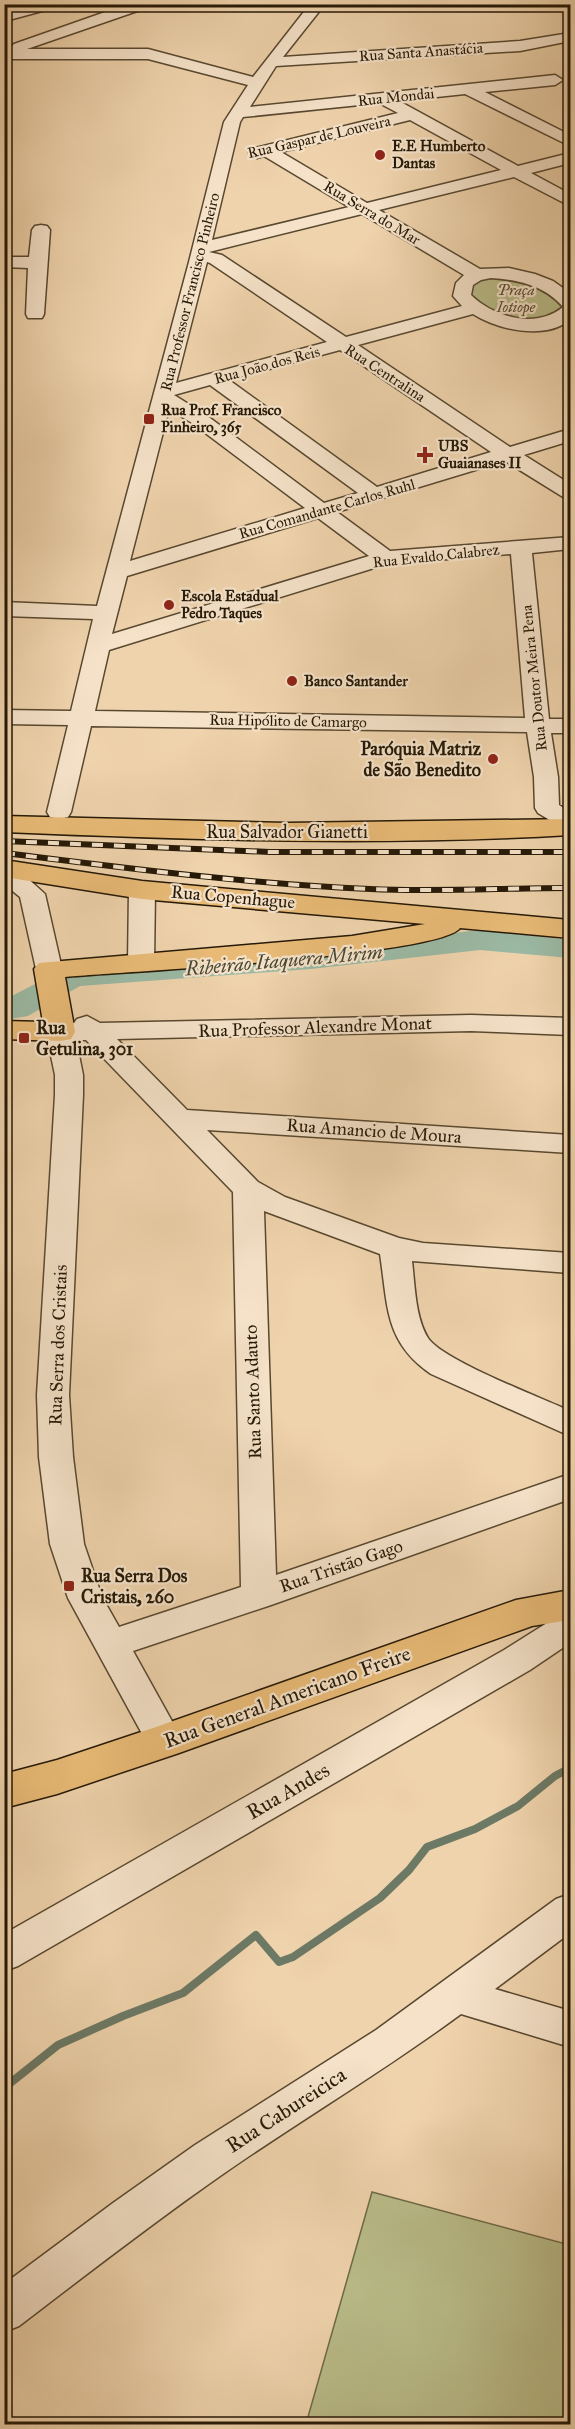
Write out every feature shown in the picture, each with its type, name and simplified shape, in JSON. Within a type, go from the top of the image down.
[{"type":"main road","name":"Rua Salvador Gianetti","points":[[4,810],[170,816],[559,808]]},
{"type":"main road","name":"Rua Salvador Gianetti","points":[[4,824],[195,832],[306,833],[570,827]]},
{"type":"main road","name":"Rua Copenhague","points":[[4,869],[142,890],[570,929]]},
{"type":"main road","points":[[52,984],[141,963],[352,945],[432,932],[462,920]]},
{"type":"main road","name":"Rua Serra dos Cristais","points":[[52,984],[63,1045]]},
{"type":"main road","points":[[4,1030],[63,1045]]},
{"type":"main road","name":"Rua General Americano Freire","points":[[4,1791],[57,1777],[165,1741],[530,1611],[568,1612]]},
{"type":"street","points":[[11,14],[52,4]]},
{"type":"street","points":[[4,53],[144,4]]},
{"type":"street","name":"Rua Professor Francisco Pinheiro","points":[[58,812],[106,613],[201,251],[232,122],[271,62],[318,4]]},
{"type":"street","name":"Rua Santa Anastácia","points":[[271,62],[528,45],[570,36]]},
{"type":"street","name":"Rua Mondai","points":[[236,113],[467,89],[551,74],[528,45]]},
{"type":"street","points":[[4,53],[148,54],[258,83]]},
{"type":"street","points":[[467,89],[570,141]]},
{"type":"street","points":[[384,99],[570,201]]},
{"type":"street","name":"Rua Gaspar de Louveira","points":[[224,158],[267,150],[414,114]]},
{"type":"street","name":"Rua Serra do Mar","points":[[267,150],[477,275]]},
{"type":"street","points":[[201,251],[570,158]]},
{"type":"street","points":[[35,314],[41,230]]},
{"type":"street","name":"Rua Centralina","points":[[201,251],[570,493]]},
{"type":"street","points":[[4,262],[37,263]]},
{"type":"street","points":[[570,304],[562,285],[526,276],[500,273],[477,275],[464,282],[461,289],[462,296],[475,308],[513,323],[562,327],[570,311]]},
{"type":"street","name":"Rua João dos Reis","points":[[164,395],[214,379],[475,308]]},
{"type":"street","points":[[214,379],[375,495]]},
{"type":"street","points":[[164,395],[385,558]]},
{"type":"street","name":"Rua Comandante Carlos Ruhl","points":[[118,572],[570,435]]},
{"type":"street","name":"Rua Evaldo Calabrez","points":[[98,646],[385,558],[570,543]]},
{"type":"street","name":"Rua Doutor Meira Pena","points":[[521,547],[546,777],[559,808]]},
{"type":"street","points":[[4,633],[8,609],[106,613]]},
{"type":"street","name":"Rua Hipólito de Camargo","points":[[4,717],[570,726]]},
{"type":"street","points":[[559,808],[570,822]]},
{"type":"street","points":[[4,869],[32,894],[52,984],[177,1119],[248,1189],[274,1204],[394,1248],[423,1253],[570,1263]]},
{"type":"street","points":[[32,894],[37,888],[49,882],[66,879]]},
{"type":"street","points":[[141,963],[142,890]]},
{"type":"street","name":"Rua Professor Alexandre Monat","points":[[63,1045],[85,1049],[103,1041],[471,1023],[570,1027]]},
{"type":"street","name":"Rua Serra dos Cristais","points":[[63,1045],[69,1095],[53,1395],[56,1457],[67,1545],[85,1598],[165,1741]]},
{"type":"street","name":"Rua Amancio de Moura","points":[[177,1119],[570,1144]]},
{"type":"street","name":"Rua Santo Adauto","points":[[248,1189],[259,1595]]},
{"type":"street","points":[[394,1248],[408,1328],[414,1342],[442,1366],[570,1424]]},
{"type":"street","name":"Rua Tristão Gago","points":[[110,1644],[566,1496]]},
{"type":"street","name":"Rua Andes","points":[[4,1954],[507,1666],[568,1612]]},
{"type":"street","name":"Rua Cabureicica","points":[[4,2311],[210,2158],[390,2043],[570,1911]]},
{"type":"street","points":[[457,1995],[570,2029]]},
{"type":"green space","name":"Praça Iotiope","points":[[490,278],[529,282],[564,303],[563,311],[531,321],[501,316],[470,297],[469,289],[475,282]]},
{"type":"green space","points":[[372,2192],[570,2245],[570,2424],[306,2424]]},
{"type":"waterway","name":"Ribeirão Itaquera Mirim","points":[[4,1010],[16,1009],[73,977],[311,959],[480,940],[570,949]]},
{"type":"waterway","points":[[4,2088],[58,2045],[123,2016],[183,1993],[256,1935],[279,1962],[293,1957],[380,1898],[409,1870],[427,1847],[475,1829],[518,1806],[555,1776],[570,1768]]},
{"type":"railway","points":[[4,841],[270,852],[570,852]]},
{"type":"railway","points":[[4,853],[187,875],[324,887],[420,890],[570,888]]},
{"type":"place","name":"E.E Humberto Dantas","points":[[380,155]]},
{"type":"place","name":"Rua Prof. Francisco Pinheiro, 365","points":[[149,419]]},
{"type":"place","name":"UBS Guaianases II","points":[[425,455]]},
{"type":"place","name":"Escola Estadual Pedro Taques","points":[[169,605]]},
{"type":"place","name":"Banco Santander","points":[[292,681]]},
{"type":"place","name":"Paróquia Matriz de São Benedito","points":[[493,759]]},
{"type":"place","name":"Rua Getulina, 301","points":[[24,1038]]},
{"type":"place","name":"Rua Serra Dos Cristais, 260","points":[[69,1586]]}]
